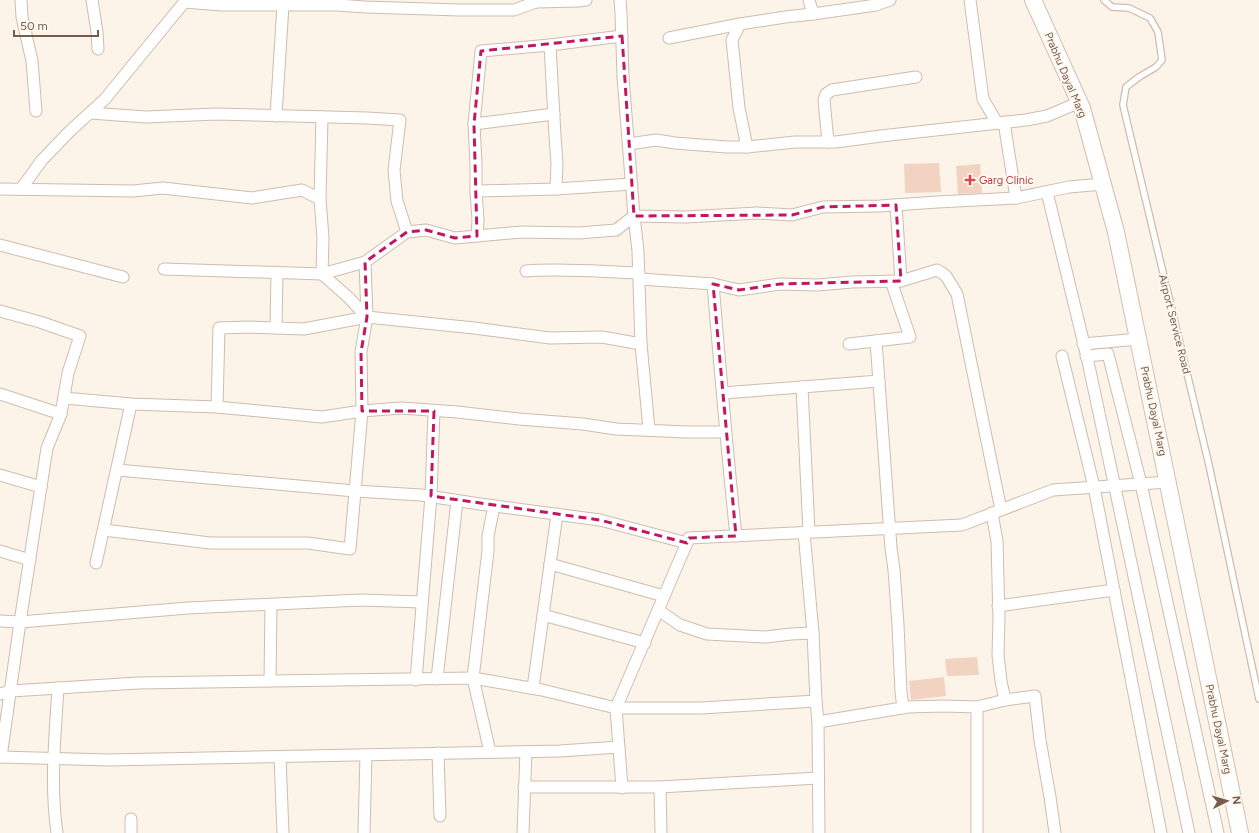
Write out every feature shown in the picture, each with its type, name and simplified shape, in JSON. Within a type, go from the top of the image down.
[{"type":"street","points":[[21,0],[22,17],[32,62],[36,111]]},
{"type":"street","points":[[92,0],[98,48]]},
{"type":"street","points":[[21,190],[42,160],[70,131],[105,100],[185,1],[222,5],[365,4],[459,10],[514,10],[536,1],[586,0]]},
{"type":"street","points":[[620,0],[623,77],[640,276],[641,344],[649,429]]},
{"type":"street","points":[[809,0],[813,14]]},
{"type":"street","points":[[669,38],[740,24],[876,5],[890,0]]},
{"type":"street","points":[[970,0],[983,100],[1000,123],[1016,198]]},
{"type":"street","name":"Prabhu Dayal Marg","points":[[1033,0],[1080,102],[1116,232],[1240,833]]},
{"type":"street","points":[[276,116],[283,5]]},
{"type":"street","points":[[740,24],[732,40],[739,108],[747,147]]},
{"type":"street","points":[[477,236],[478,220],[474,124],[481,51],[622,36]]},
{"type":"street","points":[[550,44],[557,163],[556,189]]},
{"type":"street","points":[[828,142],[824,100],[826,94],[832,90],[916,77]]},
{"type":"street","points":[[628,144],[656,140],[683,144],[747,147],[795,142],[828,142],[1000,123],[1047,116],[1080,102]]},
{"type":"street","points":[[90,113],[146,117],[216,114],[400,120],[394,170],[397,201],[407,232]]},
{"type":"street","points":[[474,124],[554,114]]},
{"type":"street","points":[[322,117],[320,199],[323,238],[322,274]]},
{"type":"street","points":[[476,191],[556,189],[632,184]]},
{"type":"street","points":[[164,269],[322,274],[365,262],[407,232],[426,230],[455,238],[522,232],[579,234],[616,230],[634,216],[686,217],[757,213],[792,215],[823,207],[896,205],[1016,198],[1069,187],[1103,184]]},
{"type":"street","points":[[0,189],[132,191],[163,188],[252,198],[302,190],[320,199]]},
{"type":"street","points":[[1047,192],[1086,356],[1189,833]]},
{"type":"street","points":[[849,344],[910,337],[896,281],[896,205]]},
{"type":"street","points":[[0,244],[123,277]]},
{"type":"street","points":[[104,530],[210,543],[308,543],[350,549],[362,411],[360,352],[367,317],[365,262]]},
{"type":"street","points":[[526,271],[573,270],[713,284],[739,290],[780,284],[817,285],[852,282],[896,281],[937,270],[946,276],[957,294],[997,512],[998,656],[1001,681],[1006,700]]},
{"type":"street","points":[[276,328],[277,272]]},
{"type":"street","points":[[322,274],[348,297],[367,317]]},
{"type":"street","points":[[713,284],[725,432],[736,536]]},
{"type":"street","points":[[0,311],[40,322],[80,336],[68,373],[61,414],[47,448],[20,622],[5,692],[1,757],[109,760],[526,752],[619,747]]},
{"type":"street","points":[[217,406],[219,328],[250,326],[304,329],[367,317],[474,328],[550,338],[602,337],[641,344]]},
{"type":"street","points":[[1083,344],[1139,339]]},
{"type":"street","points":[[876,341],[903,708]]},
{"type":"street","points":[[1086,356],[1108,354],[1141,484],[1218,833]]},
{"type":"street","points":[[1062,356],[1094,487],[1161,833]]},
{"type":"street","points":[[723,393],[879,381]]},
{"type":"street","points":[[802,387],[806,532],[818,722],[819,833]]},
{"type":"street","points":[[0,394],[61,414]]},
{"type":"street","points":[[64,398],[132,404],[217,406],[322,417],[362,411],[401,408],[583,424],[616,429],[725,432]]},
{"type":"street","points":[[96,563],[132,404]]},
{"type":"street","points":[[416,680],[431,496],[434,410]]},
{"type":"street","points":[[117,470],[355,491],[431,496],[457,501],[600,520],[687,543]]},
{"type":"street","points":[[0,475],[41,487]]},
{"type":"street","points":[[622,788],[616,708],[689,538],[962,525],[1053,490],[1168,482]]},
{"type":"street","points":[[437,679],[457,501]]},
{"type":"street","points":[[490,752],[473,678],[488,551],[488,536],[494,506]]},
{"type":"street","points":[[533,688],[557,514]]},
{"type":"street","points":[[0,551],[30,560]]},
{"type":"street","points":[[550,564],[664,596]]},
{"type":"street","points":[[998,606],[1114,590]]},
{"type":"street","points":[[0,621],[20,622],[188,608],[361,600],[422,602]]},
{"type":"street","points":[[270,681],[271,605]]},
{"type":"street","points":[[658,610],[680,625],[707,634],[766,637],[813,633]]},
{"type":"street","points":[[543,614],[645,642]]},
{"type":"street","points":[[5,692],[138,683],[473,678],[533,688],[616,708],[701,708],[816,701]]},
{"type":"street","points":[[57,833],[53,802],[58,688]]},
{"type":"street","points":[[818,722],[903,708],[943,706],[977,707],[1006,700],[1035,696],[1044,769],[1055,833]]},
{"type":"street","points":[[977,707],[977,833]]},
{"type":"street","points":[[523,833],[526,752]]},
{"type":"street","points":[[438,753],[440,816]]},
{"type":"street","points":[[364,833],[366,755]]},
{"type":"street","points":[[280,756],[283,833]]},
{"type":"street","points":[[524,787],[660,787],[818,778]]},
{"type":"street","points":[[660,787],[661,833]]},
{"type":"street","points":[[131,833],[132,819]]},
{"type":"lane","name":"Airport Service Road","points":[[1104,0],[1112,7],[1129,8],[1150,18],[1158,32],[1162,60],[1156,67],[1126,87],[1123,105],[1210,465],[1259,700]]},
{"type":"highlighted area","points":[[622,36],[634,216],[792,215],[823,207],[896,205],[901,281],[780,284],[739,290],[713,284],[736,536],[689,538],[687,543],[600,520],[431,496],[434,411],[362,411],[361,352],[367,317],[365,262],[407,232],[426,230],[455,238],[477,236],[474,124],[481,51]]},
{"type":"building","points":[[939,163],[941,192],[905,193],[904,164]]},
{"type":"building","points":[[980,164],[982,193],[958,194],[956,166]]},
{"type":"building","points":[[977,657],[979,675],[947,676],[945,659]]},
{"type":"building","points":[[944,677],[946,696],[911,700],[909,681]]},
{"type":"place","name":"Garg Clinic","points":[[970,180]]}]
